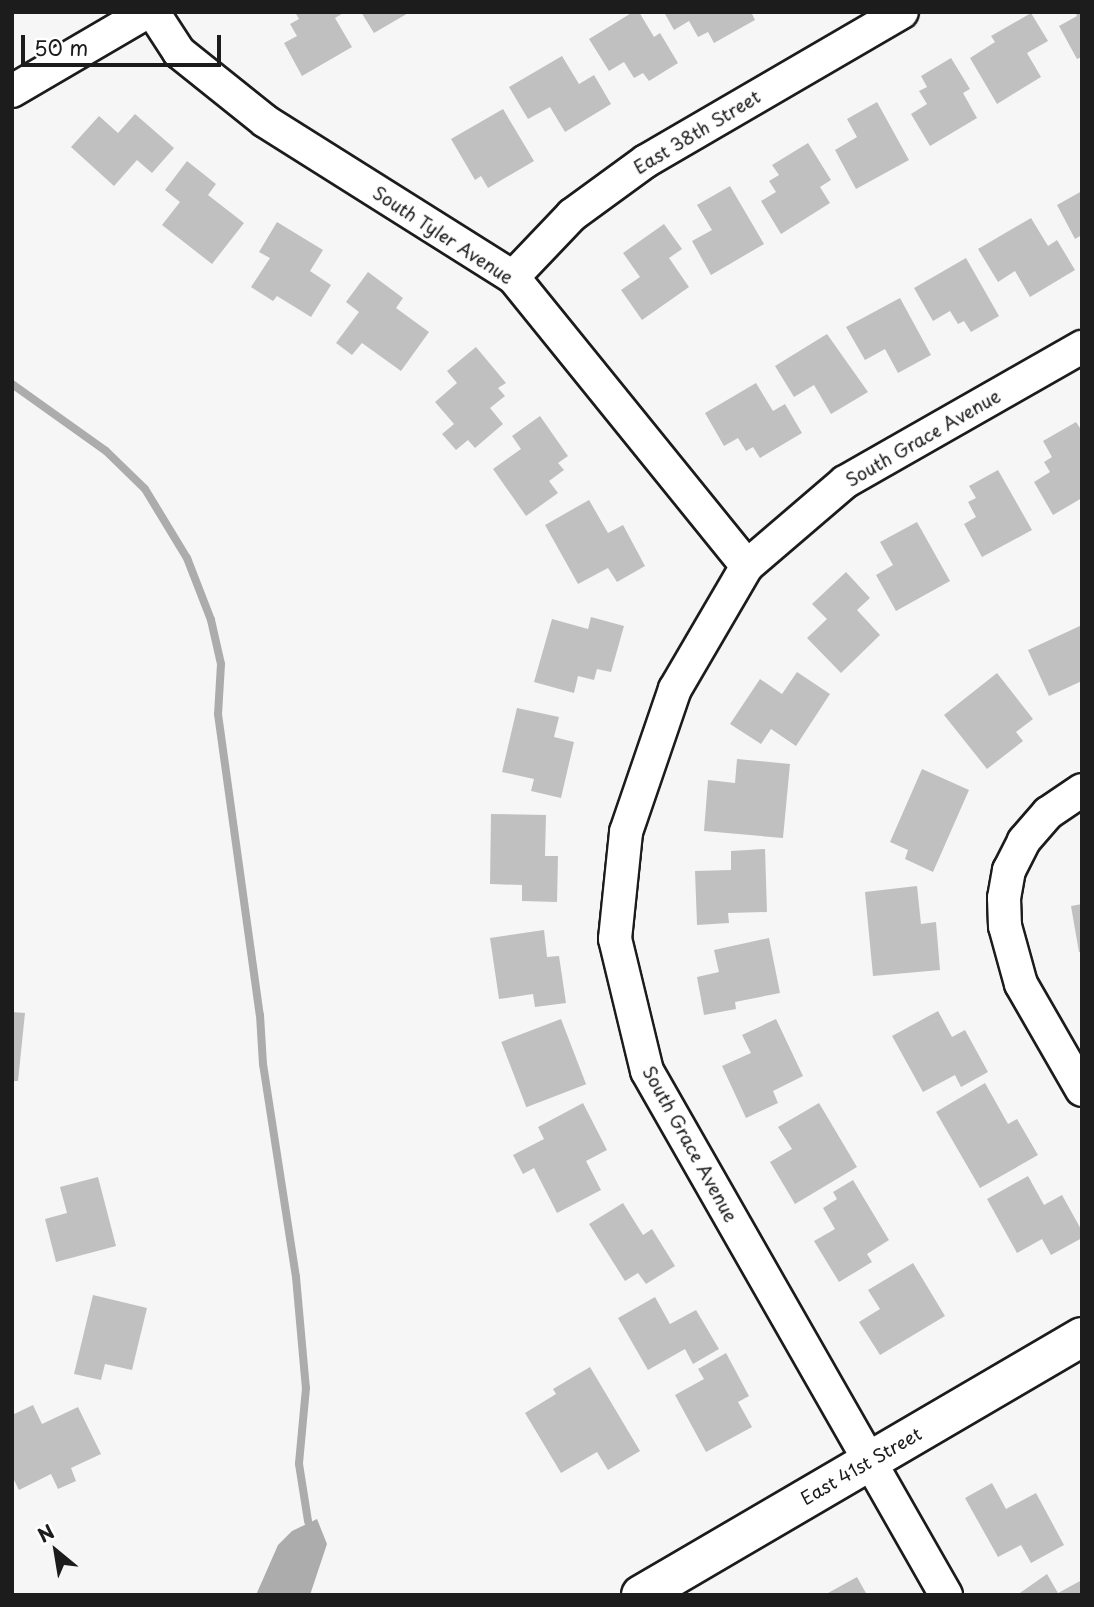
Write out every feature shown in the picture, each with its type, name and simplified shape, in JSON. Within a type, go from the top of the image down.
[{"type":"street","points":[[12,91],[147,12]]},
{"type":"street","name":"South Tyler Avenue","points":[[153,12],[179,52],[265,121],[513,277],[747,566]]},
{"type":"street","name":"East 38th Street","points":[[513,277],[572,215],[646,160],[902,12]]},
{"type":"street","name":"South Grace Avenue","points":[[946,1595],[647,1071],[615,939],[626,832],[675,689],[747,566],[845,482],[1082,347]]},
{"type":"street","points":[[1082,790],[1048,813],[1024,841],[1009,870],[1004,898],[1005,926],[1021,984],[1082,1090]]},
{"type":"street","name":"East 41st Street","points":[[640,1595],[1082,1338]]},
{"type":"shaded area","points":[[317,1519],[327,1544],[310,1595],[256,1595],[278,1545],[292,1531]]},
{"type":"building","points":[[295,12],[345,12],[335,18],[352,47],[302,76],[284,43],[297,36],[290,24],[299,19]]},
{"type":"building","points":[[361,12],[410,12],[374,33]]},
{"type":"building","points":[[633,12],[639,12],[654,37],[660,33],[678,63],[649,81],[643,73],[634,78],[624,62],[609,71],[589,39]]},
{"type":"building","points":[[664,12],[751,12],[755,20],[714,43],[708,32],[698,37],[689,21],[674,30]]},
{"type":"building","points":[[1075,12],[1082,12],[1082,57],[1077,59],[1059,26],[1077,16]]},
{"type":"building","points":[[1031,13],[1048,41],[1027,53],[1041,77],[997,104],[970,58],[995,42],[991,36]]},
{"type":"building","points":[[562,56],[579,84],[594,75],[611,104],[565,132],[550,107],[528,119],[509,87]]},
{"type":"building","points":[[951,58],[970,89],[963,93],[977,118],[930,146],[911,114],[927,104],[919,91],[927,87],[921,76]]},
{"type":"building","points":[[877,102],[909,160],[856,189],[835,150],[857,137],[847,119]]},
{"type":"building","points":[[503,109],[534,161],[488,188],[481,176],[475,180],[451,139]]},
{"type":"building","points":[[135,114],[174,148],[152,173],[137,160],[114,186],[71,147],[99,116],[118,133]]},
{"type":"building","points":[[808,143],[831,180],[820,187],[830,203],[781,234],[761,201],[776,192],[769,181],[779,175],[772,165]]},
{"type":"building","points":[[187,161],[216,184],[208,195],[244,223],[212,264],[162,225],[180,202],[165,190]]},
{"type":"building","points":[[730,186],[764,244],[711,275],[692,241],[712,230],[697,205]]},
{"type":"building","points":[[1082,191],[1082,235],[1075,239],[1057,205]]},
{"type":"building","points":[[1031,218],[1048,246],[1057,240],[1075,270],[1030,297],[1015,271],[998,282],[978,249]]},
{"type":"building","points":[[277,222],[323,250],[310,271],[331,285],[311,317],[277,296],[273,301],[251,287],[270,258],[259,252]]},
{"type":"building","points":[[664,224],[682,249],[669,258],[689,287],[642,320],[621,290],[640,277],[623,253]]},
{"type":"building","points":[[966,258],[999,316],[971,332],[964,321],[958,324],[950,311],[933,321],[914,288]]},
{"type":"building","points":[[368,272],[403,298],[396,308],[429,332],[401,371],[362,343],[352,355],[336,343],[359,312],[346,302]]},
{"type":"building","points":[[900,298],[931,355],[898,373],[885,349],[865,360],[846,327]]},
{"type":"building","points":[[827,334],[868,392],[831,414],[814,385],[794,397],[775,366]]},
{"type":"building","points":[[476,347],[506,383],[498,388],[505,396],[490,408],[503,424],[475,448],[468,440],[456,450],[442,434],[454,424],[435,402],[457,383],[447,371]]},
{"type":"building","points":[[756,383],[773,411],[785,404],[802,433],[760,458],[753,447],[746,451],[738,438],[724,446],[705,413]]},
{"type":"building","points":[[540,416],[568,456],[558,463],[564,470],[549,481],[558,493],[526,516],[493,469],[521,449],[512,436]]},
{"type":"building","points":[[1076,422],[1082,431],[1082,498],[1053,515],[1034,482],[1050,472],[1044,462],[1052,457],[1043,441]]},
{"type":"building","points":[[998,470],[1032,530],[982,557],[964,524],[976,517],[968,502],[976,498],[969,486]]},
{"type":"building","points":[[589,500],[608,533],[623,525],[645,566],[617,582],[608,568],[578,584],[545,525]]},
{"type":"building","points":[[917,522],[950,581],[896,611],[876,575],[893,565],[880,542]]},
{"type":"building","points":[[846,572],[870,598],[857,610],[880,635],[841,673],[807,638],[827,619],[812,604]]},
{"type":"building","points":[[591,617],[624,626],[611,672],[597,669],[594,680],[578,676],[574,693],[534,682],[552,619],[588,629]]},
{"type":"building","points":[[1082,625],[1082,681],[1049,696],[1028,650]]},
{"type":"building","points":[[797,672],[830,694],[796,746],[771,729],[761,744],[730,724],[760,679],[782,694]]},
{"type":"building","points":[[997,673],[1033,719],[1016,732],[1023,741],[987,769],[944,715]]},
{"type":"building","points":[[517,708],[559,717],[554,737],[574,742],[561,798],[531,791],[534,779],[502,772]]},
{"type":"building","points":[[737,759],[790,764],[783,838],[704,831],[708,780],[735,783]]},
{"type":"building","points":[[922,769],[969,790],[933,872],[905,859],[908,850],[890,842]]},
{"type":"building","points":[[491,814],[546,815],[545,856],[558,856],[557,902],[522,901],[522,885],[490,884]]},
{"type":"building","points":[[765,849],[767,912],[728,913],[729,923],[697,925],[695,871],[731,870],[731,851]]},
{"type":"building","points":[[917,886],[921,924],[936,922],[940,970],[873,976],[865,892]]},
{"type":"building","points":[[1082,904],[1082,952],[1079,952],[1071,906]]},
{"type":"building","points":[[544,930],[547,957],[559,956],[566,1003],[535,1007],[533,994],[499,999],[490,938]]},
{"type":"building","points":[[769,938],[780,993],[735,1002],[736,1009],[704,1015],[697,977],[719,972],[714,950]]},
{"type":"building","points":[[938,1011],[952,1037],[965,1030],[988,1072],[961,1087],[955,1075],[923,1092],[892,1036]]},
{"type":"building","points":[[12,1012],[25,1013],[18,1081],[12,1081]]},
{"type":"building","points":[[561,1019],[586,1084],[526,1107],[501,1042]]},
{"type":"building","points":[[776,1019],[803,1076],[773,1091],[778,1103],[746,1118],[722,1066],[751,1053],[742,1035]]},
{"type":"building","points":[[985,1083],[1008,1124],[1017,1119],[1038,1155],[980,1188],[936,1112]]},
{"type":"building","points":[[583,1103],[607,1150],[586,1161],[601,1190],[557,1213],[534,1168],[523,1174],[513,1155],[544,1139],[538,1127]]},
{"type":"building","points":[[819,1103],[857,1167],[795,1204],[770,1162],[792,1149],[778,1127]]},
{"type":"building","points":[[1028,1176],[1044,1205],[1062,1195],[1082,1231],[1082,1238],[1051,1255],[1042,1239],[1017,1253],[987,1199]]},
{"type":"building","points":[[98,1177],[116,1246],[56,1262],[45,1219],[67,1213],[60,1187]]},
{"type":"building","points":[[853,1180],[889,1240],[867,1254],[872,1262],[839,1282],[814,1241],[835,1229],[823,1208],[837,1199],[833,1192]]},
{"type":"building","points":[[623,1203],[643,1235],[652,1229],[675,1266],[646,1284],[638,1273],[625,1281],[589,1224]]},
{"type":"building","points":[[913,1263],[945,1316],[880,1355],[859,1322],[880,1309],[868,1290]]},
{"type":"building","points":[[93,1295],[147,1308],[132,1370],[105,1364],[101,1380],[74,1374]]},
{"type":"building","points":[[655,1297],[670,1324],[696,1310],[719,1349],[693,1364],[685,1349],[648,1370],[618,1318]]},
{"type":"building","points":[[726,1353],[749,1396],[738,1402],[752,1427],[706,1452],[675,1395],[704,1379],[698,1369]]},
{"type":"building","points":[[590,1367],[640,1451],[608,1470],[597,1452],[561,1473],[525,1413],[556,1394],[553,1389]]},
{"type":"building","points":[[33,1405],[42,1424],[78,1407],[101,1454],[71,1468],[76,1481],[58,1489],[51,1474],[19,1490],[12,1476],[12,1415]]},
{"type":"building","points":[[992,1483],[1006,1509],[1036,1493],[1064,1545],[1031,1563],[1021,1545],[998,1557],[965,1498]]},
{"type":"building","points":[[1047,1574],[1058,1593],[1082,1580],[1082,1595],[1017,1595]]},
{"type":"building","points":[[857,1577],[867,1595],[829,1595],[828,1593]]},
{"type":"waterway","points":[[12,384],[106,451],[145,489],[187,558],[211,620],[221,664],[218,714],[260,1015],[263,1064],[296,1277],[306,1388],[299,1464],[308,1521]]}]
